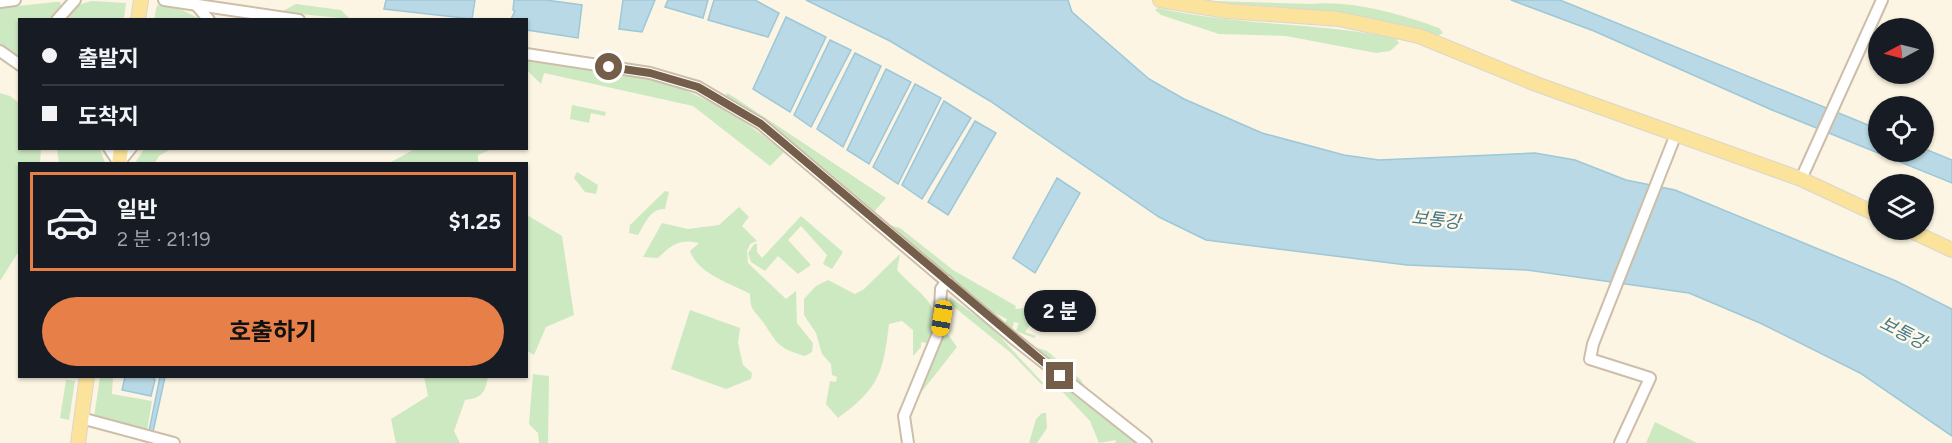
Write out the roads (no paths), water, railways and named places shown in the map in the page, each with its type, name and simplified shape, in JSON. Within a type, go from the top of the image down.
[{"type":"main road","points":[[138,18],[141,0]]},
{"type":"main road","points":[[1161,0],[1227,11],[1340,19],[1382,26],[1419,36],[1674,141],[1801,179],[1868,210]]},
{"type":"main road","points":[[1930,240],[1952,250]]},
{"type":"main road","points":[[78,443],[87,378]]},
{"type":"street","points":[[0,2],[15,0]]},
{"type":"street","points":[[59,18],[75,0]]},
{"type":"street","points":[[164,0],[284,18]]},
{"type":"street","points":[[1801,179],[1882,0]]},
{"type":"street","points":[[197,6],[207,18]]},
{"type":"street","points":[[0,51],[18,64]]},
{"type":"street","points":[[528,54],[650,73],[698,87],[761,124],[1012,338],[1146,443]]},
{"type":"street","points":[[1620,443],[1650,378],[1590,358],[1593,344],[1674,141]]},
{"type":"street","points":[[120,162],[129,150]]},
{"type":"street","points":[[908,443],[904,416],[939,331],[941,289],[947,281]]},
{"type":"street","points":[[81,418],[150,440],[174,443]]},
{"type":"water","points":[[386,0],[475,0],[472,18],[384,9]]},
{"type":"water","points":[[514,0],[546,0],[582,5],[578,38],[528,30],[528,18],[512,18],[515,11],[513,10]]},
{"type":"water","points":[[623,0],[655,0],[642,32],[619,29]]},
{"type":"water","points":[[668,0],[708,0],[703,18],[665,7]]},
{"type":"water","points":[[714,0],[755,0],[779,13],[768,37],[708,20]]},
{"type":"water","name":"보통강","points":[[806,0],[1068,0],[1072,12],[1149,79],[1184,99],[1262,133],[1344,155],[1379,160],[1535,153],[1575,160],[1626,180],[1675,190],[1896,281],[1952,309],[1952,436],[1860,373],[1760,323],[1689,293],[1527,270],[1407,265],[1206,240],[1159,217],[990,101],[890,41]]},
{"type":"water","points":[[1511,0],[1560,0],[1868,125],[1868,149],[1772,110],[1594,31]]},
{"type":"water","points":[[786,17],[826,37],[790,112],[753,89]]},
{"type":"water","points":[[830,40],[851,50],[811,127],[794,115]]},
{"type":"water","points":[[855,53],[881,66],[843,147],[817,129]]},
{"type":"water","points":[[886,69],[911,82],[869,164],[847,150]]},
{"type":"water","points":[[915,84],[941,98],[898,184],[873,167]]},
{"type":"water","points":[[944,101],[971,118],[922,199],[902,185]]},
{"type":"water","points":[[975,121],[996,133],[948,215],[928,202]]},
{"type":"water","points":[[1934,153],[1952,160],[1952,183],[1900,162],[1934,162]]},
{"type":"water","points":[[1057,178],[1080,193],[1035,273],[1013,258]]},
{"type":"water","points":[[125,378],[154,378],[155,380],[151,396],[122,390]]},
{"type":"water","points":[[160,378],[165,378],[153,432],[149,431]]}]
